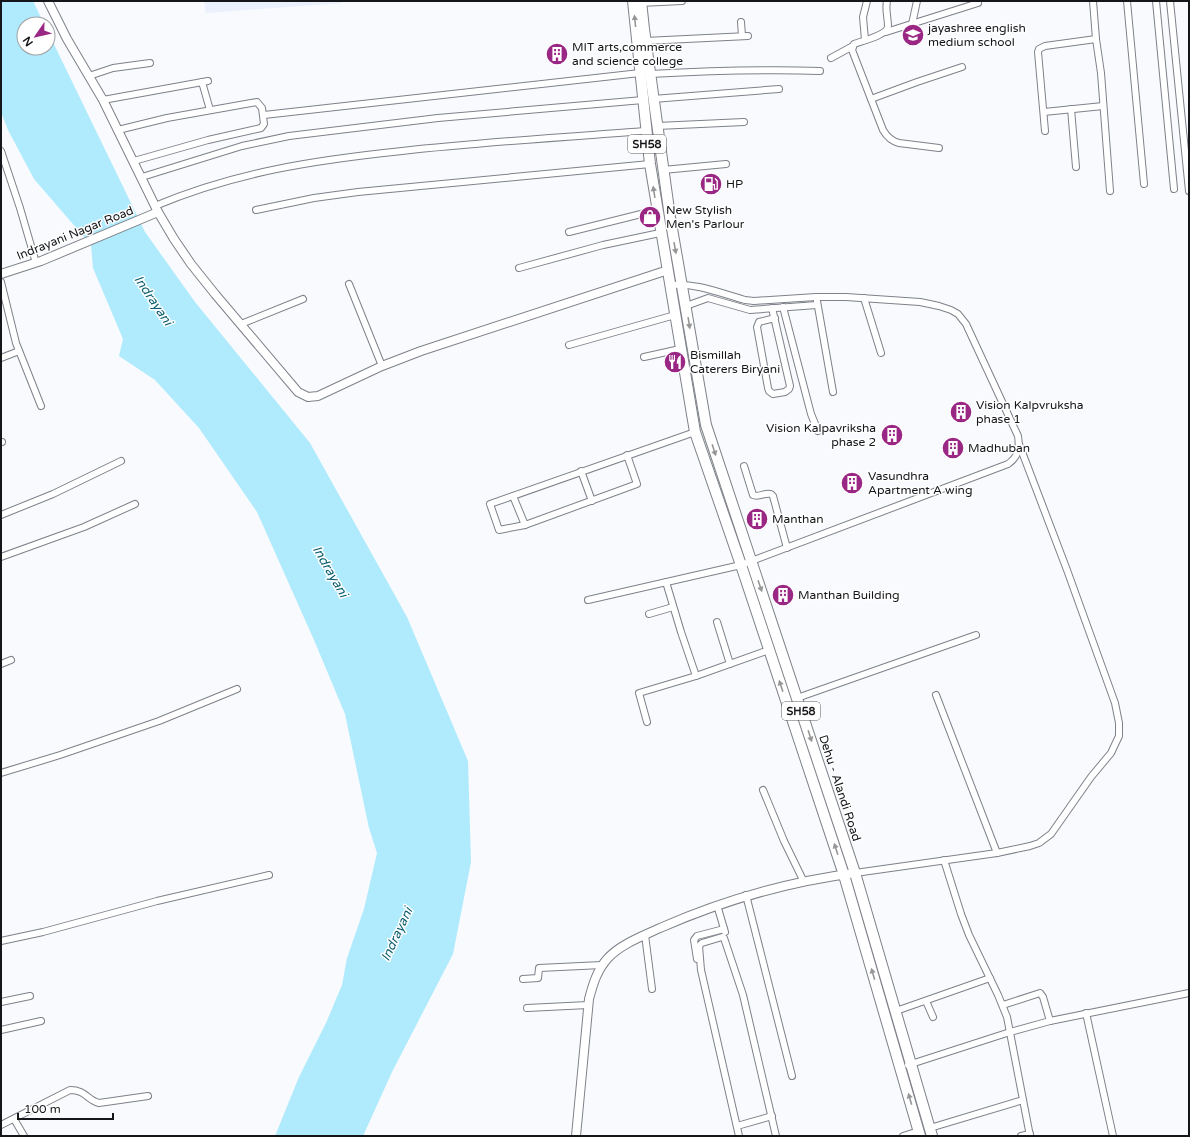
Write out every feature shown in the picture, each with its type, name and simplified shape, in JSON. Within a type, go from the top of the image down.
[{"type":"main road","name":"Dehu - Alandi Road","points":[[637,2],[645,41],[643,100],[650,164],[660,233],[668,270],[694,432],[741,565],[844,875],[920,1133]]},
{"type":"main road","name":"Dehu - Alandi Road","points":[[637,2],[645,74],[653,98],[670,217],[706,425],[855,873],[931,1132]]},
{"type":"street","points":[[48,1],[67,39],[103,100],[142,177],[156,209],[191,264],[298,392],[308,397],[318,396],[382,366],[436,346],[668,270]]},
{"type":"street","points":[[637,2],[682,1]]},
{"type":"street","points":[[865,40],[863,17],[866,1]]},
{"type":"street","points":[[886,32],[888,27],[886,12],[887,1]]},
{"type":"street","points":[[912,24],[917,1]]},
{"type":"street","points":[[1093,1],[1096,39],[1101,73],[1110,191]]},
{"type":"street","points":[[1127,1],[1144,184]]},
{"type":"street","points":[[1156,1],[1174,189]]},
{"type":"street","points":[[1170,1],[1189,191]]},
{"type":"street","points":[[831,58],[854,44],[886,32],[978,3]]},
{"type":"street","points":[[645,41],[745,36],[742,22]]},
{"type":"street","points":[[1046,131],[1038,52],[1039,49],[1045,46],[1096,39]]},
{"type":"street","points":[[853,46],[852,50],[883,130],[891,140],[899,144],[939,148]]},
{"type":"street","points":[[89,76],[113,68],[150,63]]},
{"type":"street","points":[[871,99],[962,67]]},
{"type":"street","points":[[264,115],[645,74],[774,69],[820,71]]},
{"type":"street","points":[[103,100],[205,81],[210,110]]},
{"type":"street","points":[[653,98],[779,89]]},
{"type":"street","points":[[142,177],[242,146],[289,136],[438,118],[643,100]]},
{"type":"street","points":[[118,130],[167,118],[256,102],[262,108],[264,124],[261,128],[208,140],[134,161]]},
{"type":"street","points":[[1044,112],[1103,106]]},
{"type":"street","points":[[1071,109],[1076,167]]},
{"type":"street","points":[[657,126],[744,122]]},
{"type":"street","points":[[156,209],[178,196],[219,183],[267,170],[324,160],[441,147],[646,130]]},
{"type":"street","points":[[1,151],[38,262]]},
{"type":"street","points":[[256,210],[358,192],[650,164]]},
{"type":"street","points":[[663,170],[726,164]]},
{"type":"street","name":"Indrayani Nagar Road","points":[[1,274],[38,262],[149,215],[156,209]]},
{"type":"street","points":[[569,232],[657,210]]},
{"type":"street","points":[[520,268],[603,245],[660,233]]},
{"type":"street","points":[[1,282],[19,351],[41,406]]},
{"type":"street","points":[[349,284],[382,366]]},
{"type":"street","points":[[588,600],[751,562],[1008,464],[1015,459],[1018,453],[1018,436],[982,358],[966,324],[958,314],[951,310],[920,302],[864,298],[816,297],[754,301],[745,300],[708,288],[682,284],[670,285]]},
{"type":"street","points":[[816,297],[833,392]]},
{"type":"street","points":[[686,306],[701,299],[708,298],[744,309],[754,310],[817,304]]},
{"type":"street","points":[[864,298],[881,353]]},
{"type":"street","points":[[240,324],[303,299]]},
{"type":"street","points":[[772,308],[775,318],[790,389],[785,392],[771,394],[768,388],[757,324],[759,322],[775,318]]},
{"type":"street","points":[[783,308],[811,414],[818,431]]},
{"type":"street","points":[[1,316],[8,313]]},
{"type":"street","points":[[569,345],[675,315]]},
{"type":"street","points":[[644,357],[680,349]]},
{"type":"street","points":[[1,358],[19,351]]},
{"type":"street","points":[[627,455],[637,484],[525,525],[499,530],[490,504],[581,471],[627,455],[694,432]]},
{"type":"street","points":[[576,1136],[588,1005],[595,979],[602,965],[618,949],[645,935],[691,915],[746,895],[804,882],[855,873],[997,853],[1039,843],[1051,834],[1091,777],[1111,753],[1119,736],[1120,723],[1115,703],[1067,570],[1019,444]]},
{"type":"street","points":[[1,514],[53,494],[121,461]]},
{"type":"street","points":[[744,466],[753,494],[757,496],[768,493],[773,496],[787,548]]},
{"type":"street","points":[[581,471],[592,501]]},
{"type":"street","points":[[513,496],[525,525]]},
{"type":"street","points":[[1,557],[84,526],[135,504]]},
{"type":"street","points":[[666,582],[696,676]]},
{"type":"street","points":[[649,614],[673,607]]},
{"type":"street","points":[[717,622],[730,664]]},
{"type":"street","points":[[797,698],[976,635]]},
{"type":"street","points":[[647,722],[639,693],[696,676],[769,650]]},
{"type":"street","points":[[1,664],[11,660]]},
{"type":"street","points":[[1,773],[60,755],[159,721],[237,689]]},
{"type":"street","points":[[936,695],[997,853]]},
{"type":"street","points":[[763,790],[784,841],[804,882]]},
{"type":"street","points":[[944,860],[961,914],[973,945],[1003,1005],[1010,1032],[1030,1135],[1021,1136]]},
{"type":"street","points":[[1,942],[157,901],[269,875]]},
{"type":"street","points":[[746,895],[792,1076]]},
{"type":"street","points":[[701,970],[698,966],[694,940],[697,936],[725,930],[717,905]]},
{"type":"street","points":[[645,935],[652,989]]},
{"type":"street","points":[[739,1136],[701,970],[699,946],[702,943],[722,937],[724,938],[743,996],[776,1136]]},
{"type":"street","points":[[523,979],[538,978],[539,968],[602,965]]},
{"type":"street","points":[[896,1011],[990,978]]},
{"type":"street","points":[[1003,1005],[1040,993],[1043,997],[1050,1021]]},
{"type":"street","points":[[901,1067],[1010,1032],[1050,1021],[1189,993]]},
{"type":"street","points":[[1,1002],[30,996]]},
{"type":"street","points":[[926,1001],[933,1016]]},
{"type":"street","points":[[526,1008],[588,1005]]},
{"type":"street","points":[[1086,1013],[1113,1136]]},
{"type":"street","points":[[1,1030],[41,1020]]},
{"type":"street","points":[[1,1125],[44,1104],[63,1092],[70,1090],[83,1092],[92,1100],[99,1103],[148,1096]]},
{"type":"street","points":[[931,1132],[1023,1100]]},
{"type":"street","points":[[737,1126],[772,1116]]},
{"type":"street","points":[[14,1119],[24,1136]]},
{"type":"street","points":[[903,1136],[920,1133]]},
{"type":"shaded area","points":[[204,1],[342,1],[342,3],[206,13]]},
{"type":"water","name":"Indrayani","points":[[1,1],[33,1],[40,16],[16,16],[16,56],[56,56],[56,48],[145,232],[195,302],[310,443],[407,617],[468,761],[471,862],[453,954],[392,1072],[363,1136],[275,1136],[299,1077],[326,1023],[342,985],[347,958],[364,909],[377,853],[369,828],[345,714],[257,512],[199,428],[155,380],[119,356],[123,339],[93,268],[91,245],[34,179],[8,130],[1,112]]},
{"type":"place","name":"jayashree english medium school","points":[[913,35]]},
{"type":"place","name":"MIT arts,commerce and science college","points":[[557,54]]},
{"type":"place","name":"HP","points":[[711,184]]},
{"type":"place","name":"New Stylish Men's Parlour","points":[[650,217]]},
{"type":"place","name":"Bismillah Caterers Biryani","points":[[675,362]]},
{"type":"place","name":"Vision Kalpvruksha phase 1","points":[[961,412]]},
{"type":"place","name":"Vision Kalpavriksha phase 2","points":[[892,435]]},
{"type":"place","name":"Madhuban","points":[[953,448]]},
{"type":"place","name":"Vasundhra Apartment A wing","points":[[852,483]]},
{"type":"place","name":"Manthan","points":[[757,519]]},
{"type":"place","name":"Manthan Building","points":[[783,595]]}]
